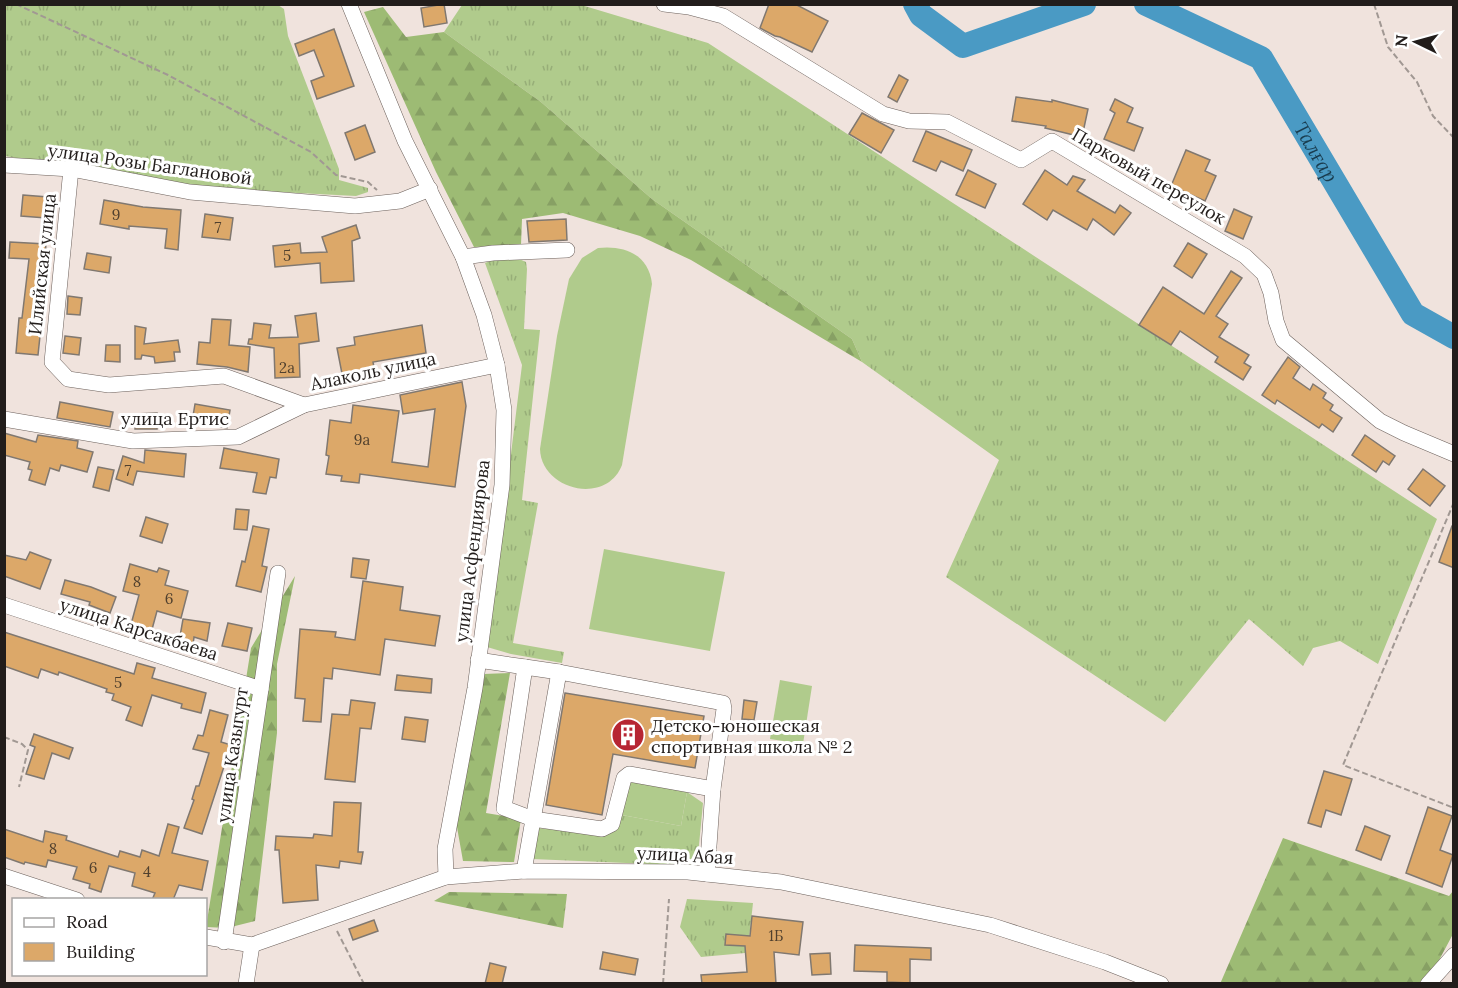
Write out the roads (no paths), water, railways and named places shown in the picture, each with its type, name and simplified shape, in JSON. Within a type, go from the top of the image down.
[{"type":"street","name":"улица Асфендиярова","points":[[349,4],[405,141],[463,257],[484,315],[497,365],[504,410],[502,485],[478,660],[445,849],[446,877]]},
{"type":"street","name":"Парковый переулок","points":[[664,4],[689,7],[723,16],[883,114],[909,121],[947,122],[1021,160],[1052,141],[1245,256],[1264,274],[1283,340],[1380,420],[1454,454]]},
{"type":"street","name":"улица Розы Баглановой","points":[[4,165],[71,169],[190,192],[355,206],[400,201],[430,189]]},
{"type":"street","name":"Илийская улица","points":[[52,362],[71,169]]},
{"type":"street","points":[[463,257],[493,253],[567,250]]},
{"type":"street","name":"Алаколь улица","points":[[52,362],[68,379],[109,385],[224,376],[304,405],[497,365]]},
{"type":"street","name":"улица Ертис","points":[[4,419],[133,441],[238,437],[304,405]]},
{"type":"street","name":"улица Казыгурт","points":[[225,942],[278,573]]},
{"type":"street","name":"улица Карсакбаева","points":[[4,606],[261,689]]},
{"type":"street","points":[[478,660],[559,672],[721,702],[724,709],[713,789],[706,874]]},
{"type":"street","points":[[525,667],[504,808],[533,819],[602,829],[607,828],[615,819],[624,778],[628,774],[713,789]]},
{"type":"street","points":[[524,871],[559,672]]},
{"type":"street","name":"улица Абая","points":[[207,937],[252,945],[446,877],[524,871],[688,872],[781,882],[990,925],[1105,962],[1161,984]]},
{"type":"street","points":[[4,876],[71,898]]},
{"type":"street","points":[[246,984],[252,945]]},
{"type":"street","points":[[1428,984],[1454,955]]},
{"type":"waterway","name":"Талғар","points":[[915,4],[921,15],[963,46],[1084,4]]},
{"type":"waterway","name":"Талғар","points":[[1146,4],[1261,58],[1413,314],[1454,337]]},
{"type":"place","name":"Детско-юношеская спортивная школа № 2","points":[[628,735]]}]
